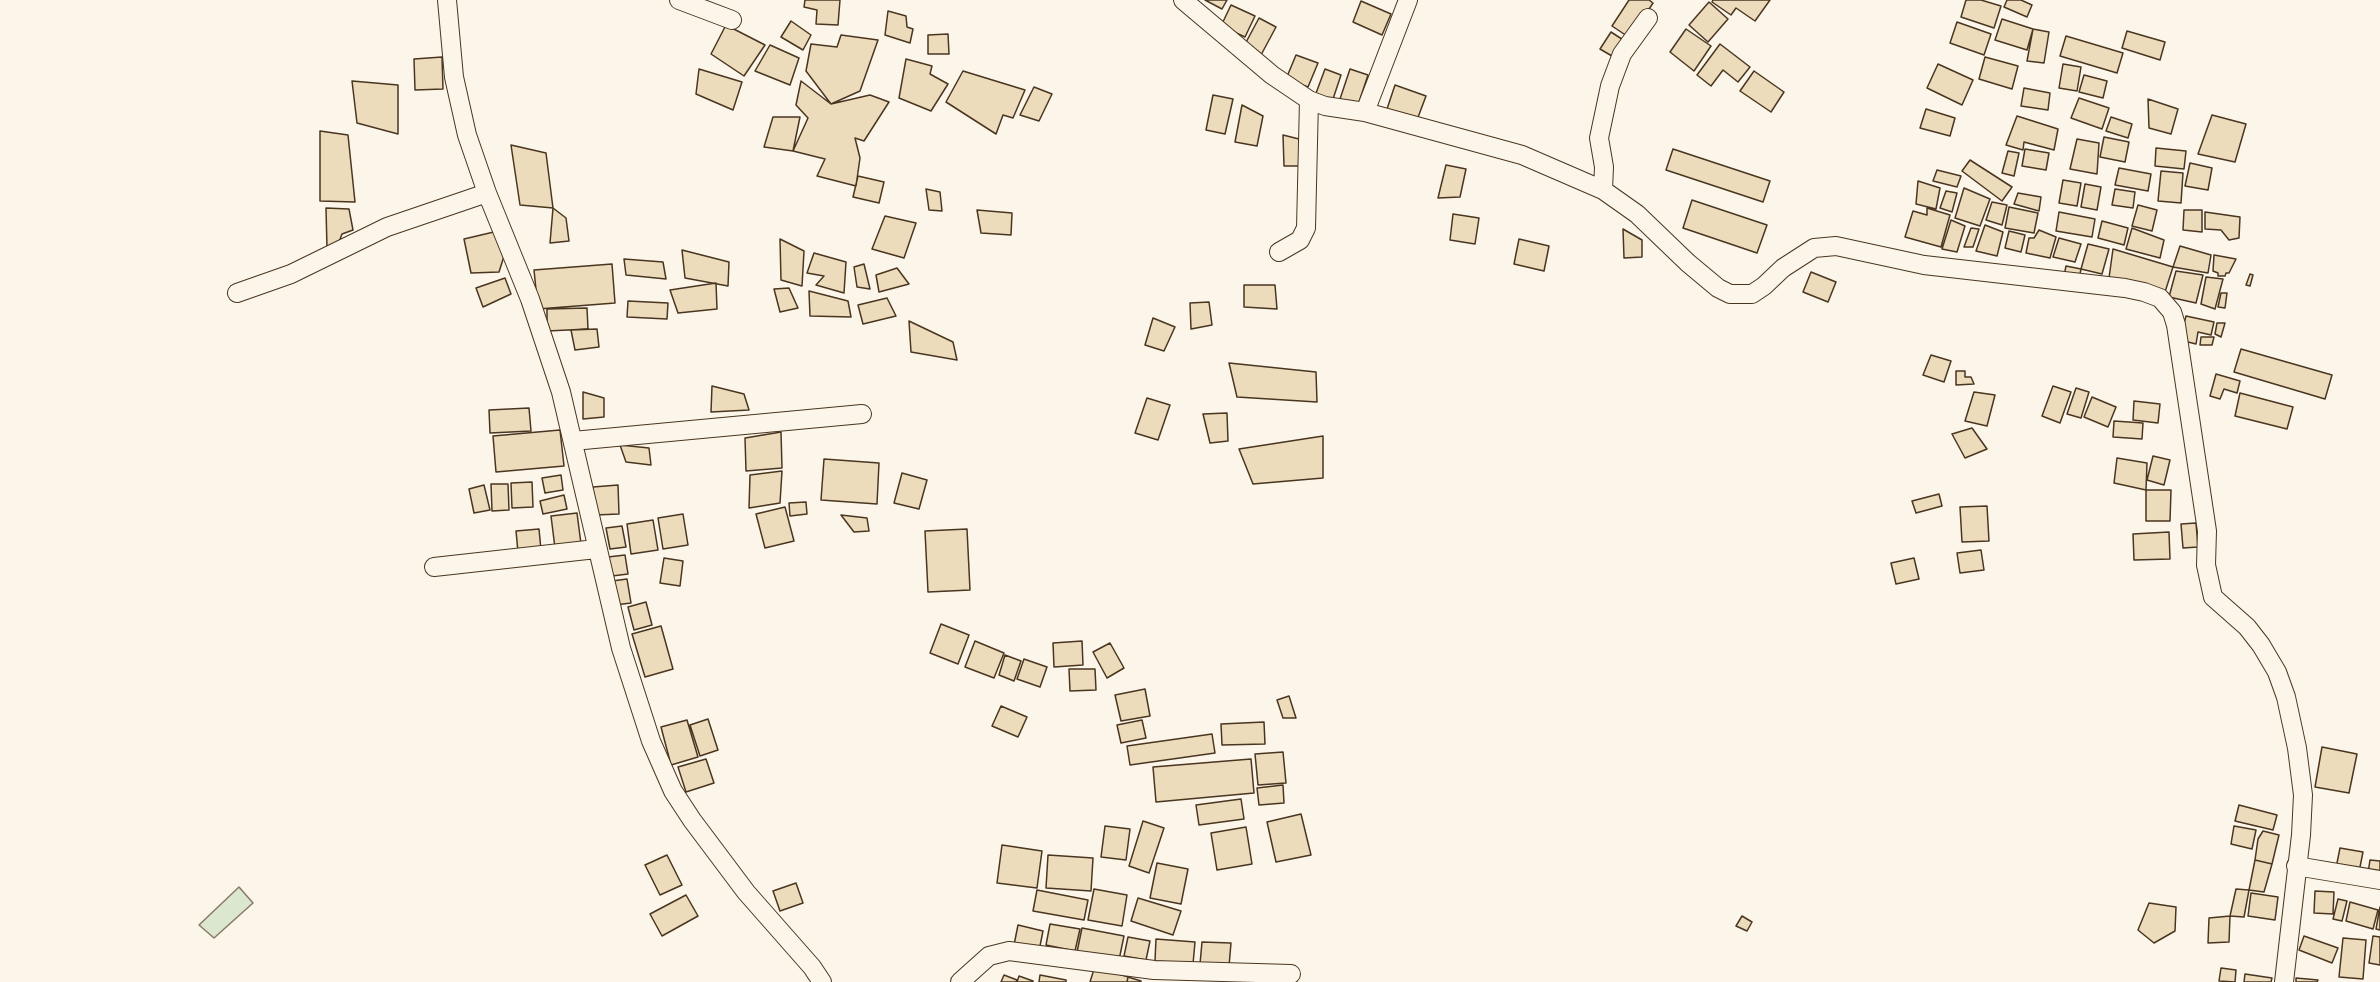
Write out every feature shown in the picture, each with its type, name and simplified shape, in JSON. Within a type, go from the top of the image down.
[{"type":"street","points":[[447,0],[454,77],[468,135],[487,193],[530,299],[561,392],[624,658],[651,741],[673,791],[692,820],[746,892],[812,967],[822,982]]},
{"type":"street","points":[[679,0],[732,20]]},
{"type":"street","points":[[1183,0],[1272,75],[1309,100],[1325,106],[1365,112],[1522,155],[1603,190],[1637,214],[1718,288],[1735,295],[1748,295],[1756,292],[1783,268],[1814,248],[1836,246],[1924,265],[2126,288],[2160,298],[2172,312],[2176,325],[2207,531],[2206,565],[2213,597],[2247,627],[2262,645],[2277,672],[2293,724],[2303,795],[2284,982]]},
{"type":"street","points":[[1365,112],[1408,0]]},
{"type":"street","points":[[1603,190],[1604,167],[1599,138],[1610,86],[1622,54],[1648,18]]},
{"type":"street","points":[[1279,252],[1300,240],[1306,228],[1309,100]]},
{"type":"street","points":[[237,293],[299,270],[387,227],[487,193]]},
{"type":"street","points":[[573,441],[862,414]]},
{"type":"street","points":[[434,567],[597,549]]},
{"type":"street","points":[[2296,866],[2380,880]]},
{"type":"street","points":[[960,982],[989,956],[1009,951],[1154,970],[1291,974]]},
{"type":"green space","points":[[239,887],[253,903],[214,938],[199,925]]},
{"type":"building","points":[[805,0],[840,0],[838,25],[816,24],[817,10],[804,7]]},
{"type":"building","points":[[1205,0],[1227,0],[1222,9]]},
{"type":"building","points":[[1629,0],[1649,0],[1653,3],[1630,38],[1612,26]]},
{"type":"building","points":[[1713,0],[1770,0],[1755,21],[1736,8],[1731,15],[1712,2]]},
{"type":"building","points":[[1966,0],[1981,0],[2001,6],[1994,28],[1961,17]]},
{"type":"building","points":[[2007,0],[2021,0],[2032,5],[2027,17],[2004,7]]},
{"type":"building","points":[[1361,1],[1391,14],[1382,35],[1353,22]]},
{"type":"building","points":[[1709,2],[1728,19],[1708,42],[1689,25]]},
{"type":"building","points":[[1231,5],[1255,16],[1245,37],[1221,26]]},
{"type":"building","points":[[888,11],[906,16],[907,27],[913,29],[910,43],[885,35]]},
{"type":"building","points":[[1259,18],[1276,27],[1261,55],[1244,46]]},
{"type":"building","points":[[2002,19],[2033,29],[2027,50],[1995,40]]},
{"type":"building","points":[[791,21],[811,35],[803,50],[781,37]]},
{"type":"building","points":[[1957,22],[1991,34],[1984,55],[1950,43]]},
{"type":"building","points":[[726,25],[765,45],[744,76],[711,54]]},
{"type":"building","points":[[1686,29],[1711,46],[1694,71],[1670,52]]},
{"type":"building","points":[[2033,29],[2049,32],[2044,63],[2027,61]]},
{"type":"building","points":[[2127,31],[2165,42],[2160,60],[2122,48]]},
{"type":"building","points":[[1611,32],[1628,43],[1617,59],[1600,49]]},
{"type":"building","points":[[948,34],[949,54],[928,54],[928,35]]},
{"type":"building","points":[[841,35],[878,40],[860,91],[831,104],[806,71],[811,44],[837,47]]},
{"type":"building","points":[[2066,36],[2123,53],[2117,73],[2060,56]]},
{"type":"building","points":[[1720,44],[1750,67],[1738,82],[1723,70],[1711,86],[1697,75]]},
{"type":"building","points":[[770,45],[799,58],[790,85],[755,71]]},
{"type":"building","points":[[1296,55],[1318,63],[1308,87],[1286,79]]},
{"type":"building","points":[[442,57],[443,89],[415,90],[414,59]]},
{"type":"building","points":[[1985,57],[2018,66],[2012,89],[1979,79]]},
{"type":"building","points":[[906,59],[932,66],[930,74],[948,84],[931,111],[899,98]]},
{"type":"building","points":[[1938,64],[1973,80],[1962,105],[1927,88]]},
{"type":"building","points":[[2063,64],[2081,67],[2077,91],[2059,88]]},
{"type":"building","points":[[699,69],[742,82],[733,110],[696,94]]},
{"type":"building","points":[[1325,69],[1341,75],[1332,102],[1315,96]]},
{"type":"building","points":[[1350,69],[1368,75],[1357,108],[1339,102]]},
{"type":"building","points":[[963,71],[1025,90],[1013,118],[1003,115],[996,134],[946,102]]},
{"type":"building","points":[[1754,71],[1784,92],[1771,112],[1740,91]]},
{"type":"building","points":[[2084,75],[2107,81],[2103,98],[2079,92]]},
{"type":"building","points":[[352,81],[398,85],[398,134],[357,123]]},
{"type":"building","points":[[801,81],[831,104],[870,95],[889,102],[864,141],[855,138],[860,158],[856,186],[817,176],[825,159],[793,151],[808,118],[796,105]]},
{"type":"building","points":[[1395,85],[1426,96],[1417,120],[1387,109]]},
{"type":"building","points":[[1034,87],[1052,94],[1039,121],[1020,115]]},
{"type":"building","points":[[2024,88],[2050,93],[2048,110],[2021,106]]},
{"type":"building","points":[[1213,95],[1233,99],[1225,134],[1206,130]]},
{"type":"building","points":[[2079,98],[2109,108],[2102,129],[2071,118]]},
{"type":"building","points":[[2148,99],[2178,109],[2171,134],[2149,128]]},
{"type":"building","points":[[1242,105],[1263,116],[1257,146],[1235,142]]},
{"type":"building","points":[[1926,109],[1955,118],[1950,136],[1920,128]]},
{"type":"building","points":[[2212,115],[2246,124],[2235,162],[2198,154]]},
{"type":"building","points":[[2017,116],[2058,129],[2054,150],[2024,142],[2023,150],[2006,145]]},
{"type":"building","points":[[773,117],[800,117],[793,151],[764,147]]},
{"type":"building","points":[[2111,117],[2132,124],[2128,138],[2106,131]]},
{"type":"building","points":[[320,131],[348,135],[355,202],[320,201]]},
{"type":"building","points":[[1283,135],[1299,139],[1300,166],[1284,166]]},
{"type":"building","points":[[2104,137],[2129,142],[2125,162],[2100,157]]},
{"type":"building","points":[[2077,139],[2099,143],[2097,174],[2070,169]]},
{"type":"building","points":[[511,145],[546,153],[553,208],[520,205]]},
{"type":"building","points":[[2156,148],[2186,151],[2184,169],[2155,166]]},
{"type":"building","points":[[1673,149],[1770,181],[1763,202],[1666,170]]},
{"type":"building","points":[[2025,149],[2049,153],[2046,170],[2022,166]]},
{"type":"building","points":[[2008,151],[2019,153],[2014,176],[2002,173]]},
{"type":"building","points":[[1970,160],[2012,187],[2002,201],[1962,171]]},
{"type":"building","points":[[2190,163],[2212,168],[2208,190],[2185,186]]},
{"type":"building","points":[[1446,165],[1466,169],[1460,197],[1438,198]]},
{"type":"building","points":[[2119,168],[2151,174],[2148,191],[2115,185]]},
{"type":"building","points":[[1937,170],[1961,176],[1957,187],[1933,181]]},
{"type":"building","points":[[2161,171],[2183,173],[2181,203],[2158,201]]},
{"type":"building","points":[[858,176],[884,182],[879,203],[853,197]]},
{"type":"building","points":[[2063,180],[2081,183],[2077,206],[2059,203]]},
{"type":"building","points":[[1918,181],[1940,188],[1936,209],[1916,204]]},
{"type":"building","points":[[2085,184],[2101,187],[2097,210],[2081,207]]},
{"type":"building","points":[[1964,188],[1990,199],[1980,226],[1955,218]]},
{"type":"building","points":[[926,189],[940,192],[942,211],[929,210]]},
{"type":"building","points":[[2115,189],[2135,192],[2133,208],[2112,205]]},
{"type":"building","points":[[1946,191],[1957,193],[1952,212],[1940,208]]},
{"type":"building","points":[[2018,193],[2041,197],[2039,211],[2014,204]]},
{"type":"building","points":[[1692,200],[1767,225],[1757,253],[1683,228]]},
{"type":"building","points":[[1992,202],[2007,205],[2002,225],[1986,220]]},
{"type":"building","points":[[2138,205],[2157,210],[2152,231],[2132,226]]},
{"type":"building","points":[[2009,207],[2038,213],[2034,233],[2005,228]]},
{"type":"building","points":[[326,208],[349,209],[353,230],[342,234],[339,242],[327,248]]},
{"type":"building","points":[[553,208],[566,218],[569,241],[550,243]]},
{"type":"building","points":[[1927,208],[1950,215],[1941,247],[1905,237],[1913,211],[1927,215]]},
{"type":"building","points":[[977,210],[1012,213],[1011,235],[981,233]]},
{"type":"building","points":[[2184,210],[2202,210],[2202,232],[2183,230]]},
{"type":"building","points":[[2059,212],[2095,219],[2092,237],[2056,231]]},
{"type":"building","points":[[2205,212],[2240,217],[2239,238],[2229,240],[2221,230],[2205,229]]},
{"type":"building","points":[[1453,214],[1479,218],[1475,244],[1450,240]]},
{"type":"building","points":[[885,216],[916,223],[904,258],[872,249]]},
{"type":"building","points":[[1951,220],[1965,226],[1957,252],[1942,249]]},
{"type":"building","points":[[2102,221],[2128,228],[2124,245],[2098,238]]},
{"type":"building","points":[[1985,225],[2003,232],[1997,256],[1976,251]]},
{"type":"building","points":[[1971,228],[1979,229],[1973,247],[1964,247]]},
{"type":"building","points":[[2132,228],[2164,240],[2160,258],[2126,249]]},
{"type":"building","points":[[1623,229],[1642,240],[1642,257],[1624,258]]},
{"type":"building","points":[[2039,230],[2056,237],[2050,258],[2026,253],[2029,238],[2034,238]]},
{"type":"building","points":[[498,231],[505,253],[499,272],[471,273],[464,239]]},
{"type":"building","points":[[2009,231],[2025,235],[2021,252],[2005,248]]},
{"type":"building","points":[[2059,238],[2081,244],[2075,262],[2053,257]]},
{"type":"building","points":[[780,239],[804,251],[802,286],[781,280]]},
{"type":"building","points":[[1519,239],[1549,246],[1544,271],[1514,264]]},
{"type":"building","points":[[2088,244],[2109,249],[2102,274],[2081,269]]},
{"type":"building","points":[[2180,246],[2211,255],[2208,273],[2173,267]]},
{"type":"building","points":[[2113,249],[2173,267],[2165,292],[2109,278]]},
{"type":"building","points":[[682,250],[729,262],[728,286],[685,278]]},
{"type":"building","points":[[814,253],[846,262],[844,293],[816,285],[824,276],[807,273]]},
{"type":"building","points":[[2214,255],[2236,259],[2225,276],[2218,276],[2218,273],[2213,271]]},
{"type":"building","points":[[624,259],[663,262],[666,279],[626,275]]},
{"type":"building","points":[[612,264],[615,303],[538,309],[534,270]]},
{"type":"building","points":[[864,264],[870,289],[857,287],[854,267]]},
{"type":"building","points":[[2066,266],[2081,269],[2079,279],[2064,276]]},
{"type":"building","points":[[897,268],[909,284],[879,292],[876,275]]},
{"type":"building","points":[[2176,271],[2203,275],[2196,303],[2169,297]]},
{"type":"building","points":[[1811,272],[1836,282],[1828,302],[1803,292]]},
{"type":"building","points":[[2250,274],[2253,275],[2250,286],[2246,285]]},
{"type":"building","points":[[2206,277],[2223,279],[2215,309],[2201,304]]},
{"type":"building","points":[[505,278],[511,294],[483,307],[476,288]]},
{"type":"building","points":[[716,283],[717,309],[678,313],[670,290]]},
{"type":"building","points":[[1244,285],[1275,285],[1277,309],[1244,307]]},
{"type":"building","points":[[789,288],[798,308],[780,312],[774,289]]},
{"type":"building","points":[[809,291],[848,301],[851,317],[810,316]]},
{"type":"building","points":[[2221,293],[2227,293],[2225,308],[2218,307]]},
{"type":"building","points":[[887,298],[896,316],[863,324],[858,305]]},
{"type":"building","points":[[628,301],[668,303],[667,319],[627,317]]},
{"type":"building","points":[[1209,302],[1212,325],[1191,329],[1190,303]]},
{"type":"building","points":[[587,308],[588,329],[547,331],[547,309]]},
{"type":"building","points":[[2186,316],[2214,322],[2211,335],[2198,332],[2196,344],[2180,340]]},
{"type":"building","points":[[1153,318],[1175,327],[1164,351],[1145,345]]},
{"type":"building","points":[[909,321],[953,342],[957,360],[911,352]]},
{"type":"building","points":[[2217,323],[2225,323],[2221,337],[2215,334]]},
{"type":"building","points":[[597,329],[599,347],[575,350],[571,330]]},
{"type":"building","points":[[2201,337],[2214,337],[2212,345],[2200,345]]},
{"type":"building","points":[[2241,349],[2332,375],[2325,399],[2234,372]]},
{"type":"building","points":[[1931,355],[1951,361],[1944,382],[1923,375]]},
{"type":"building","points":[[1229,363],[1316,372],[1317,402],[1237,397]]},
{"type":"building","points":[[1956,371],[1965,371],[1965,377],[1971,377],[1974,384],[1956,385]]},
{"type":"building","points":[[2216,374],[2240,381],[2237,393],[2224,389],[2220,399],[2210,396]]},
{"type":"building","points":[[712,386],[744,394],[749,410],[711,412]]},
{"type":"building","points":[[2053,386],[2071,392],[2060,423],[2042,416]]},
{"type":"building","points":[[2076,388],[2089,392],[2081,418],[2067,414]]},
{"type":"building","points":[[583,392],[604,398],[604,417],[583,419]]},
{"type":"building","points":[[1974,392],[1995,395],[1987,426],[1965,421]]},
{"type":"building","points":[[2240,393],[2293,407],[2287,429],[2235,416]]},
{"type":"building","points":[[2092,397],[2116,407],[2108,427],[2084,417]]},
{"type":"building","points":[[1147,398],[1170,405],[1158,440],[1135,433]]},
{"type":"building","points":[[2134,401],[2160,404],[2158,423],[2133,420]]},
{"type":"building","points":[[529,408],[531,431],[490,433],[489,410]]},
{"type":"building","points":[[1227,413],[1228,441],[1210,443],[1203,414]]},
{"type":"building","points":[[2114,421],[2143,423],[2142,439],[2113,437]]},
{"type":"building","points":[[1972,428],[1987,449],[1965,458],[1952,434]]},
{"type":"building","points":[[560,430],[564,466],[496,472],[493,436]]},
{"type":"building","points":[[781,432],[782,468],[746,471],[745,438]]},
{"type":"building","points":[[1323,436],[1323,478],[1253,484],[1239,449]]},
{"type":"building","points":[[620,445],[649,448],[651,465],[626,462]]},
{"type":"building","points":[[2153,456],[2170,460],[2164,485],[2147,480]]},
{"type":"building","points":[[2117,458],[2147,463],[2146,490],[2114,483]]},
{"type":"building","points":[[824,459],[879,463],[877,504],[821,500]]},
{"type":"building","points":[[782,471],[780,503],[749,508],[750,475]]},
{"type":"building","points":[[902,473],[927,480],[919,509],[894,503]]},
{"type":"building","points":[[561,475],[563,490],[545,493],[542,478]]},
{"type":"building","points":[[532,482],[533,507],[512,508],[511,483]]},
{"type":"building","points":[[491,484],[508,484],[509,510],[492,511]]},
{"type":"building","points":[[484,485],[490,510],[474,513],[469,489]]},
{"type":"building","points":[[618,485],[619,514],[595,515],[593,487]]},
{"type":"building","points":[[2146,490],[2171,490],[2170,521],[2146,521]]},
{"type":"building","points":[[1939,494],[1942,506],[1916,513],[1912,501]]},
{"type":"building","points":[[564,495],[567,509],[543,514],[540,501]]},
{"type":"building","points":[[806,502],[807,514],[790,516],[789,503]]},
{"type":"building","points":[[1987,506],[1989,541],[1962,542],[1960,507]]},
{"type":"building","points":[[785,507],[794,541],[765,548],[756,514]]},
{"type":"building","points":[[577,513],[581,544],[555,548],[551,516]]},
{"type":"building","points":[[683,514],[688,545],[663,549],[658,518]]},
{"type":"building","points":[[841,515],[867,518],[869,531],[854,532]]},
{"type":"building","points":[[653,520],[658,550],[631,554],[627,524]]},
{"type":"building","points":[[2196,523],[2198,547],[2183,548],[2181,524]]},
{"type":"building","points":[[622,526],[626,547],[610,549],[606,528]]},
{"type":"building","points":[[539,529],[541,550],[518,552],[516,531]]},
{"type":"building","points":[[967,529],[970,590],[928,592],[925,531]]},
{"type":"building","points":[[2169,532],[2170,559],[2134,560],[2133,534]]},
{"type":"building","points":[[1981,550],[1984,570],[1960,573],[1957,553]]},
{"type":"building","points":[[625,555],[628,574],[612,576],[608,557]]},
{"type":"building","points":[[664,558],[683,561],[680,586],[660,583]]},
{"type":"building","points":[[1914,558],[1919,579],[1896,584],[1891,563]]},
{"type":"building","points":[[627,579],[631,603],[615,605],[612,581]]},
{"type":"building","points":[[646,602],[652,625],[634,630],[628,607]]},
{"type":"building","points":[[941,624],[969,635],[958,664],[930,653]]},
{"type":"building","points":[[661,626],[673,669],[645,677],[632,634]]},
{"type":"building","points":[[975,641],[1004,653],[994,678],[965,667]]},
{"type":"building","points":[[1082,641],[1083,665],[1054,667],[1053,643]]},
{"type":"building","points":[[1110,643],[1124,668],[1107,678],[1093,652]]},
{"type":"building","points":[[1005,655],[1021,661],[1014,681],[999,675]]},
{"type":"building","points":[[1024,659],[1047,667],[1040,687],[1017,679]]},
{"type":"building","points":[[1069,669],[1095,669],[1096,690],[1070,691]]},
{"type":"building","points":[[1145,689],[1150,716],[1121,721],[1115,695]]},
{"type":"building","points":[[1289,696],[1296,718],[1283,718],[1277,700]]},
{"type":"building","points":[[1001,706],[1027,717],[1018,737],[992,726]]},
{"type":"building","points":[[708,719],[718,750],[700,756],[690,725]]},
{"type":"building","points":[[687,720],[698,757],[671,765],[661,727]]},
{"type":"building","points":[[1142,720],[1146,738],[1121,743],[1117,725]]},
{"type":"building","points":[[1264,722],[1265,744],[1222,745],[1221,724]]},
{"type":"building","points":[[1212,734],[1215,753],[1130,765],[1127,746]]},
{"type":"building","points":[[2322,747],[2357,754],[2349,793],[2315,787]]},
{"type":"building","points":[[1283,752],[1286,783],[1258,785],[1255,754]]},
{"type":"building","points":[[706,759],[714,783],[686,792],[678,767]]},
{"type":"building","points":[[1251,759],[1254,793],[1156,802],[1153,767]]},
{"type":"building","points":[[1283,785],[1284,803],[1259,805],[1257,788]]},
{"type":"building","points":[[1241,799],[1244,819],[1199,825],[1196,805]]},
{"type":"building","points":[[2239,805],[2277,815],[2273,830],[2235,821]]},
{"type":"building","points":[[1301,814],[1311,855],[1276,862],[1267,822]]},
{"type":"building","points":[[1143,821],[1164,828],[1149,873],[1129,866]]},
{"type":"building","points":[[1105,826],[1130,829],[1126,860],[1101,857]]},
{"type":"building","points":[[2234,826],[2256,830],[2252,849],[2231,844]]},
{"type":"building","points":[[1246,827],[1252,864],[1217,870],[1211,833]]},
{"type":"building","points":[[2263,831],[2279,835],[2272,864],[2255,860],[2258,839]]},
{"type":"building","points":[[1002,845],[1042,851],[1037,888],[997,883]]},
{"type":"building","points":[[2340,848],[2363,852],[2359,872],[2336,868]]},
{"type":"building","points":[[667,855],[682,885],[660,895],[645,865]]},
{"type":"building","points":[[1048,855],[1093,858],[1091,891],[1046,888]]},
{"type":"building","points":[[2255,860],[2272,864],[2264,892],[2249,890]]},
{"type":"building","points":[[2370,860],[2380,861],[2380,874],[2368,873]]},
{"type":"building","points":[[1157,863],[1188,869],[1181,904],[1150,898]]},
{"type":"building","points":[[796,883],[803,903],[780,911],[773,891]]},
{"type":"building","points":[[1094,889],[1127,895],[1122,926],[1088,920]]},
{"type":"building","points":[[2236,889],[2249,890],[2244,917],[2230,916]]},
{"type":"building","points":[[1037,890],[1088,900],[1084,920],[1033,911]]},
{"type":"building","points":[[2315,891],[2334,892],[2333,914],[2314,913]]},
{"type":"building","points":[[2251,893],[2278,897],[2275,920],[2248,916]]},
{"type":"building","points":[[686,895],[698,916],[662,936],[650,914]]},
{"type":"building","points":[[1138,898],[1181,911],[1173,935],[1131,921]]},
{"type":"building","points":[[2338,899],[2347,901],[2342,921],[2333,919]]},
{"type":"building","points":[[2350,902],[2378,910],[2373,929],[2346,921]]},
{"type":"building","points":[[2149,903],[2176,907],[2175,931],[2154,943],[2138,930]]},
{"type":"building","points":[[2380,907],[2380,930],[2376,929]]},
{"type":"building","points":[[1742,916],[1752,922],[1747,931],[1736,926]]},
{"type":"building","points":[[2230,916],[2229,942],[2208,943],[2209,918]]},
{"type":"building","points":[[1050,924],[1080,929],[1075,951],[1046,945]]},
{"type":"building","points":[[1018,925],[1043,931],[1039,951],[1014,945]]},
{"type":"building","points":[[1082,928],[1124,936],[1119,960],[1077,952]]},
{"type":"building","points":[[2304,936],[2338,948],[2332,963],[2299,950]]},
{"type":"building","points":[[2373,936],[2380,937],[2380,965],[2369,963]]},
{"type":"building","points":[[1128,937],[1150,941],[1146,960],[1124,956]]},
{"type":"building","points":[[2343,938],[2366,940],[2363,979],[2339,977]]},
{"type":"building","points":[[1156,939],[1195,942],[1193,964],[1155,961]]},
{"type":"building","points":[[1202,942],[1231,943],[1229,966],[1200,964]]},
{"type":"building","points":[[1095,966],[1128,977],[1127,982],[1090,982]]},
{"type":"building","points":[[2221,968],[2236,970],[2235,982],[2219,981]]},
{"type":"building","points":[[2245,974],[2272,978],[2271,982],[2244,982]]},
{"type":"building","points":[[1004,975],[1017,980],[1016,982],[1001,982]]},
{"type":"building","points":[[1040,975],[1066,980],[1066,982],[1039,982]]},
{"type":"building","points":[[1019,976],[1033,981],[1033,982],[1017,982]]},
{"type":"building","points":[[1128,977],[1141,981],[1141,982],[1127,982]]},
{"type":"building","points":[[2296,978],[2318,980],[2317,982],[2296,982]]}]
